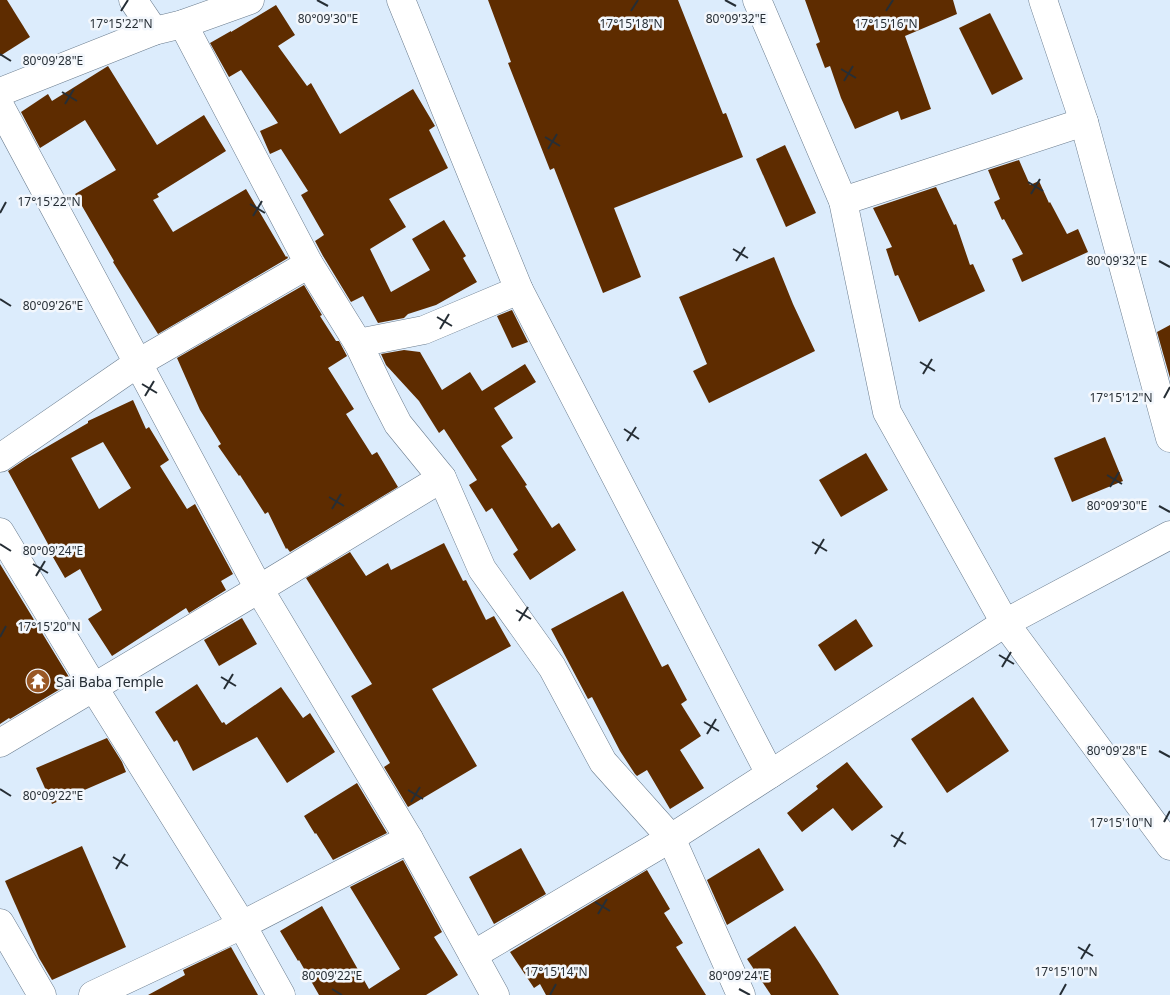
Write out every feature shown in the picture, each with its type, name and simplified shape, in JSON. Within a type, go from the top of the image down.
[{"type":"street","points":[[133,0],[154,31]]},
{"type":"street","points":[[0,92],[154,31],[183,24],[250,0]]},
{"type":"street","points":[[400,0],[519,290],[770,774]]},
{"type":"street","points":[[757,0],[843,201],[887,412],[1005,623],[1170,846]]},
{"type":"street","points":[[1043,0],[1084,122],[1170,438]]},
{"type":"street","points":[[183,24],[309,264],[358,342],[398,424],[442,478],[482,569],[552,667],[603,762],[671,838],[741,995]]},
{"type":"street","points":[[0,106],[260,589],[409,839],[496,995]]},
{"type":"street","points":[[843,201],[1084,122]]},
{"type":"street","points":[[0,458],[138,363],[309,264]]},
{"type":"street","points":[[358,342],[424,330],[519,290]]},
{"type":"street","points":[[0,744],[442,478]]},
{"type":"street","points":[[0,532],[94,688],[242,925],[281,995]]},
{"type":"street","points":[[473,954],[671,838],[1005,623],[1170,534]]},
{"type":"street","points":[[93,995],[242,925],[409,839]]},
{"type":"street","points":[[0,923],[42,995]]},
{"type":"building","points":[[0,0],[7,0],[30,37],[0,56]]},
{"type":"building","points":[[488,0],[678,0],[723,114],[726,113],[743,157],[614,208],[641,277],[603,293],[554,168],[550,170],[508,63],[511,62]]},
{"type":"building","points":[[805,0],[953,0],[957,14],[905,36],[931,109],[901,120],[898,111],[855,129],[841,98],[830,66],[825,68],[816,44],[820,42]]},
{"type":"building","points":[[276,5],[295,35],[278,46],[307,86],[311,83],[340,134],[413,89],[435,126],[429,130],[448,168],[389,199],[406,227],[370,249],[391,292],[430,270],[412,239],[444,220],[466,256],[463,258],[477,282],[436,305],[408,314],[404,318],[378,323],[363,296],[351,302],[315,241],[324,235],[301,195],[308,191],[281,149],[270,154],[260,131],[278,123],[241,70],[229,77],[210,43]]},
{"type":"building","points":[[990,13],[1023,79],[992,95],[959,28]]},
{"type":"building","points":[[108,66],[157,145],[204,115],[226,151],[157,194],[159,197],[153,200],[173,232],[246,189],[288,258],[158,334],[113,262],[75,194],[116,170],[85,120],[40,148],[21,112],[48,94],[52,101]]},
{"type":"building","points":[[785,145],[816,213],[786,227],[756,159]]},
{"type":"building","points":[[1019,160],[1030,185],[1039,181],[1067,234],[1078,229],[1088,252],[1022,282],[1012,259],[1023,254],[1004,219],[1002,220],[994,202],[1000,199],[988,170]]},
{"type":"building","points":[[936,187],[954,225],[956,224],[970,265],[973,264],[985,291],[919,322],[898,275],[895,276],[886,249],[892,247],[873,208]]},
{"type":"building","points":[[774,257],[815,351],[709,403],[693,371],[707,364],[679,297]]},
{"type":"building","points":[[304,285],[322,315],[320,316],[336,341],[339,341],[347,356],[328,368],[354,409],[346,414],[372,455],[377,452],[398,487],[290,552],[286,549],[268,512],[265,514],[240,475],[218,446],[221,444],[200,410],[177,358]]},
{"type":"building","points":[[512,310],[528,342],[512,348],[497,316]]},
{"type":"building","points":[[1170,325],[1170,378],[1157,332]]},
{"type":"building","points":[[404,350],[420,352],[442,390],[470,372],[482,391],[525,364],[536,382],[494,408],[513,438],[501,446],[552,528],[559,523],[576,550],[530,580],[513,554],[518,550],[492,508],[486,512],[469,485],[477,480],[444,429],[439,433],[419,401],[386,365],[381,354]]},
{"type":"building","points":[[133,400],[146,429],[149,427],[169,460],[160,466],[187,509],[195,504],[233,574],[221,581],[226,590],[189,613],[186,608],[112,656],[88,619],[102,610],[80,569],[65,578],[8,471],[88,423],[88,421]],"holes":[[[103,442],[131,488],[99,509],[71,458]]]},
{"type":"building","points":[[1105,437],[1123,481],[1072,502],[1054,458]]},
{"type":"building","points":[[866,453],[888,490],[841,517],[819,480]]},
{"type":"building","points":[[444,543],[463,581],[466,580],[486,620],[494,616],[511,646],[432,689],[477,766],[408,807],[384,767],[390,763],[351,696],[372,684],[306,578],[350,552],[366,576],[388,563],[391,570]]},
{"type":"building","points":[[0,564],[72,682],[0,724]]},
{"type":"building","points":[[623,591],[662,667],[668,664],[687,700],[681,704],[701,736],[680,750],[704,788],[670,809],[647,770],[637,776],[635,774],[620,751],[592,697],[588,699],[551,629]]},
{"type":"building","points":[[242,618],[257,644],[219,666],[204,640]]},
{"type":"building","points":[[856,619],[873,646],[835,671],[818,645]]},
{"type":"building","points":[[197,684],[222,723],[224,722],[226,725],[281,687],[303,718],[310,713],[335,752],[287,783],[257,737],[193,771],[177,740],[174,742],[155,712]]},
{"type":"building","points":[[973,697],[1009,751],[947,793],[911,739]]},
{"type":"building","points":[[107,738],[126,772],[52,804],[36,768]]},
{"type":"building","points":[[847,762],[883,807],[852,831],[833,808],[802,832],[787,813],[818,789],[816,786]]},
{"type":"building","points":[[357,783],[387,833],[333,860],[304,816]]},
{"type":"building","points":[[82,846],[126,947],[52,980],[39,958],[5,881]]},
{"type":"building","points":[[521,848],[546,894],[494,924],[469,877]]},
{"type":"building","points":[[759,848],[784,890],[727,925],[707,880]]},
{"type":"building","points":[[403,860],[442,932],[434,937],[458,975],[426,995],[319,995],[280,931],[322,906],[369,989],[400,969],[350,887]]},
{"type":"building","points":[[647,870],[670,909],[664,913],[683,943],[676,947],[706,995],[546,995],[540,984],[534,988],[510,952]]},
{"type":"building","points":[[795,926],[839,995],[771,995],[747,959]]},
{"type":"building","points":[[231,947],[258,995],[148,995],[185,975],[183,970]]},
{"type":"place","name":"Sai Baba Temple","points":[[38,681]]}]
